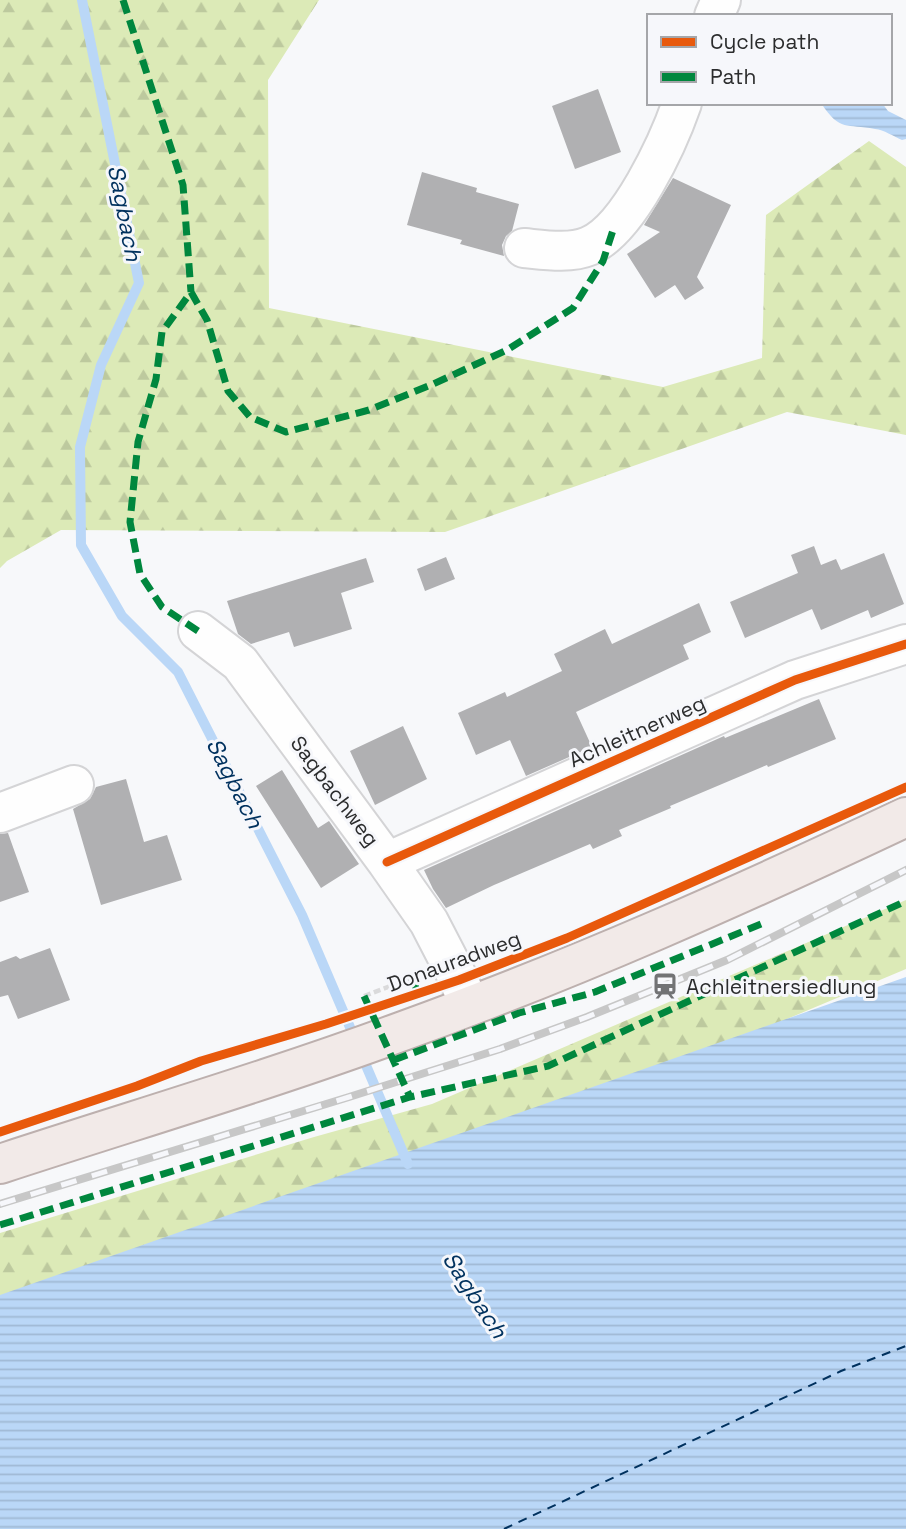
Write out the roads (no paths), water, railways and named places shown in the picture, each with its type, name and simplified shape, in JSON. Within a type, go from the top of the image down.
[{"type":"main road","points":[[0,1164],[404,1031],[585,961],[774,880],[906,817]]},
{"type":"street","points":[[524,248],[560,251],[589,246],[614,227],[645,183],[668,142],[681,105]]},
{"type":"street","name":"Sagbachweg","points":[[198,631],[240,663],[387,862],[429,922],[469,1006]]},
{"type":"street","name":"Achleitnerweg","points":[[387,862],[795,680],[906,644]]},
{"type":"street","points":[[0,813],[74,785]]},
{"type":"water","points":[[823,105],[884,105],[888,111],[906,120],[906,139],[902,140],[878,130],[839,123]]},
{"type":"water","points":[[906,977],[906,1529],[0,1529],[0,1295]]},
{"type":"waterway","name":"Sagbach","points":[[82,0],[139,283],[101,365],[80,447],[81,545],[122,616],[178,672],[302,915],[355,1039]]},
{"type":"waterway","name":"Sagbach","points":[[362,1056],[408,1164]]},
{"type":"railway","points":[[0,1204],[500,1049],[587,1017],[727,960],[906,870]]},
{"type":"place","name":"Achleitnersiedlung","points":[[665,986]]}]
